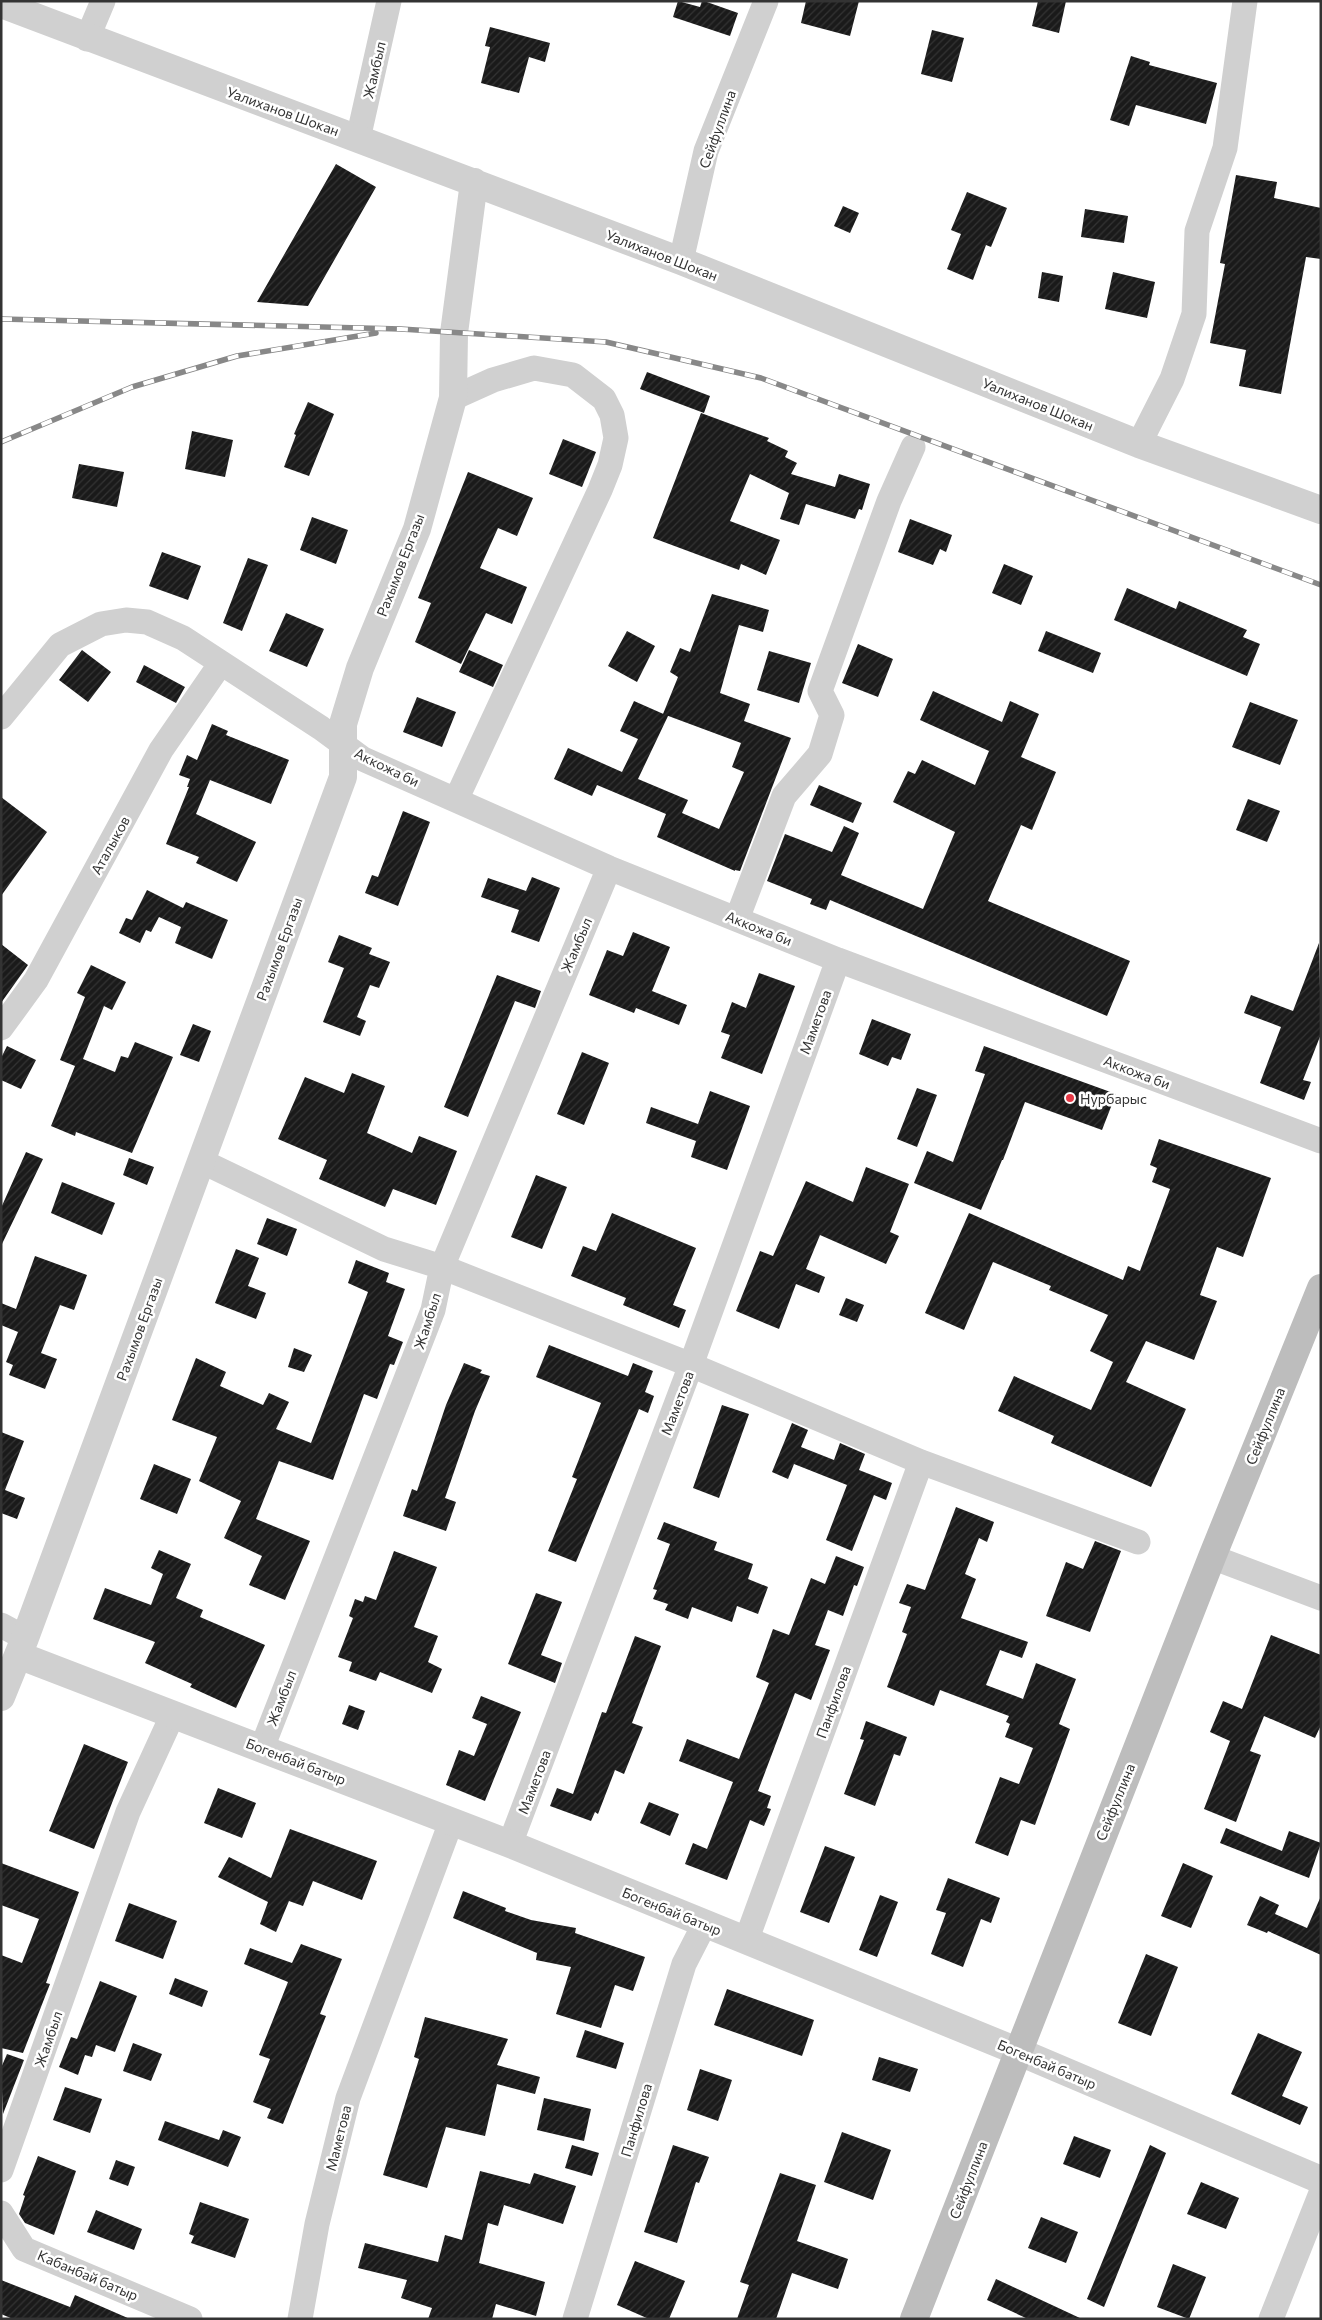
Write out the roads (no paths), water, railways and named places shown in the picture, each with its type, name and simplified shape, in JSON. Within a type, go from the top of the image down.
[{"type":"main road","name":"Сейфуллина","points":[[914,2319],[1017,2051],[1212,1557],[1321,1288]]},
{"type":"street","points":[[88,39],[103,1]]},
{"type":"street","name":"Жамбыл","points":[[358,139],[389,1]]},
{"type":"street","name":"Сейфуллина","points":[[680,261],[706,151],[766,1]]},
{"type":"street","points":[[1139,444],[1172,380],[1194,314],[1197,232],[1225,148],[1245,1]]},
{"type":"street","name":"Уалиханов Шокан","points":[[1,4],[88,39],[474,182],[680,261],[1139,444],[1321,510]]},
{"type":"street","name":"Рахымов Ергазы","points":[[1,1697],[343,777],[343,724],[360,668],[417,529],[453,398],[454,333],[474,182]]},
{"type":"street","points":[[453,398],[493,380],[534,368],[573,375],[604,399],[612,415],[616,438],[610,465],[600,490],[456,800]]},
{"type":"street","points":[[737,919],[784,796],[820,754],[832,715],[820,690],[889,501],[913,447]]},
{"type":"street","name":"Аккожа би","points":[[1,717],[60,645],[101,624],[126,620],[147,622],[183,638],[363,759],[609,868],[838,960],[1321,1141]]},
{"type":"street","name":"Аталыков","points":[[1,1028],[36,980],[161,750],[221,663]]},
{"type":"street","name":"Жамбыл","points":[[262,1748],[433,1310],[442,1267],[609,868]]},
{"type":"street","name":"Маметова","points":[[510,1844],[691,1366],[838,960]]},
{"type":"street","points":[[201,1160],[384,1249],[442,1267],[691,1366],[920,1462],[1138,1542]]},
{"type":"street","name":"Панфилова","points":[[746,1941],[920,1462]]},
{"type":"street","points":[[1212,1557],[1321,1598]]},
{"type":"street","points":[[1,1625],[21,1646]]},
{"type":"street","name":"Богенбай батыр","points":[[21,1646],[173,1714],[510,1844],[704,1925],[1017,2051],[1321,2180]]},
{"type":"street","name":"Жамбыл","points":[[1,2170],[128,1812],[173,1714]]},
{"type":"street","name":"Маметова","points":[[300,2319],[317,2224],[348,2098],[451,1822]]},
{"type":"street","name":"Панфилова","points":[[576,2319],[684,1964],[704,1925]]},
{"type":"street","points":[[1271,2319],[1321,2193]]},
{"type":"street","name":"Кабанбай батыр","points":[[1,2213],[24,2249],[190,2319]]},
{"type":"railway","points":[[1,319],[401,329],[606,342],[761,378],[1321,585]]},
{"type":"railway","points":[[1,442],[132,387],[237,356],[376,333]]},
{"type":"place","name":"Нурбарыс","points":[[1070,1098]]}]
